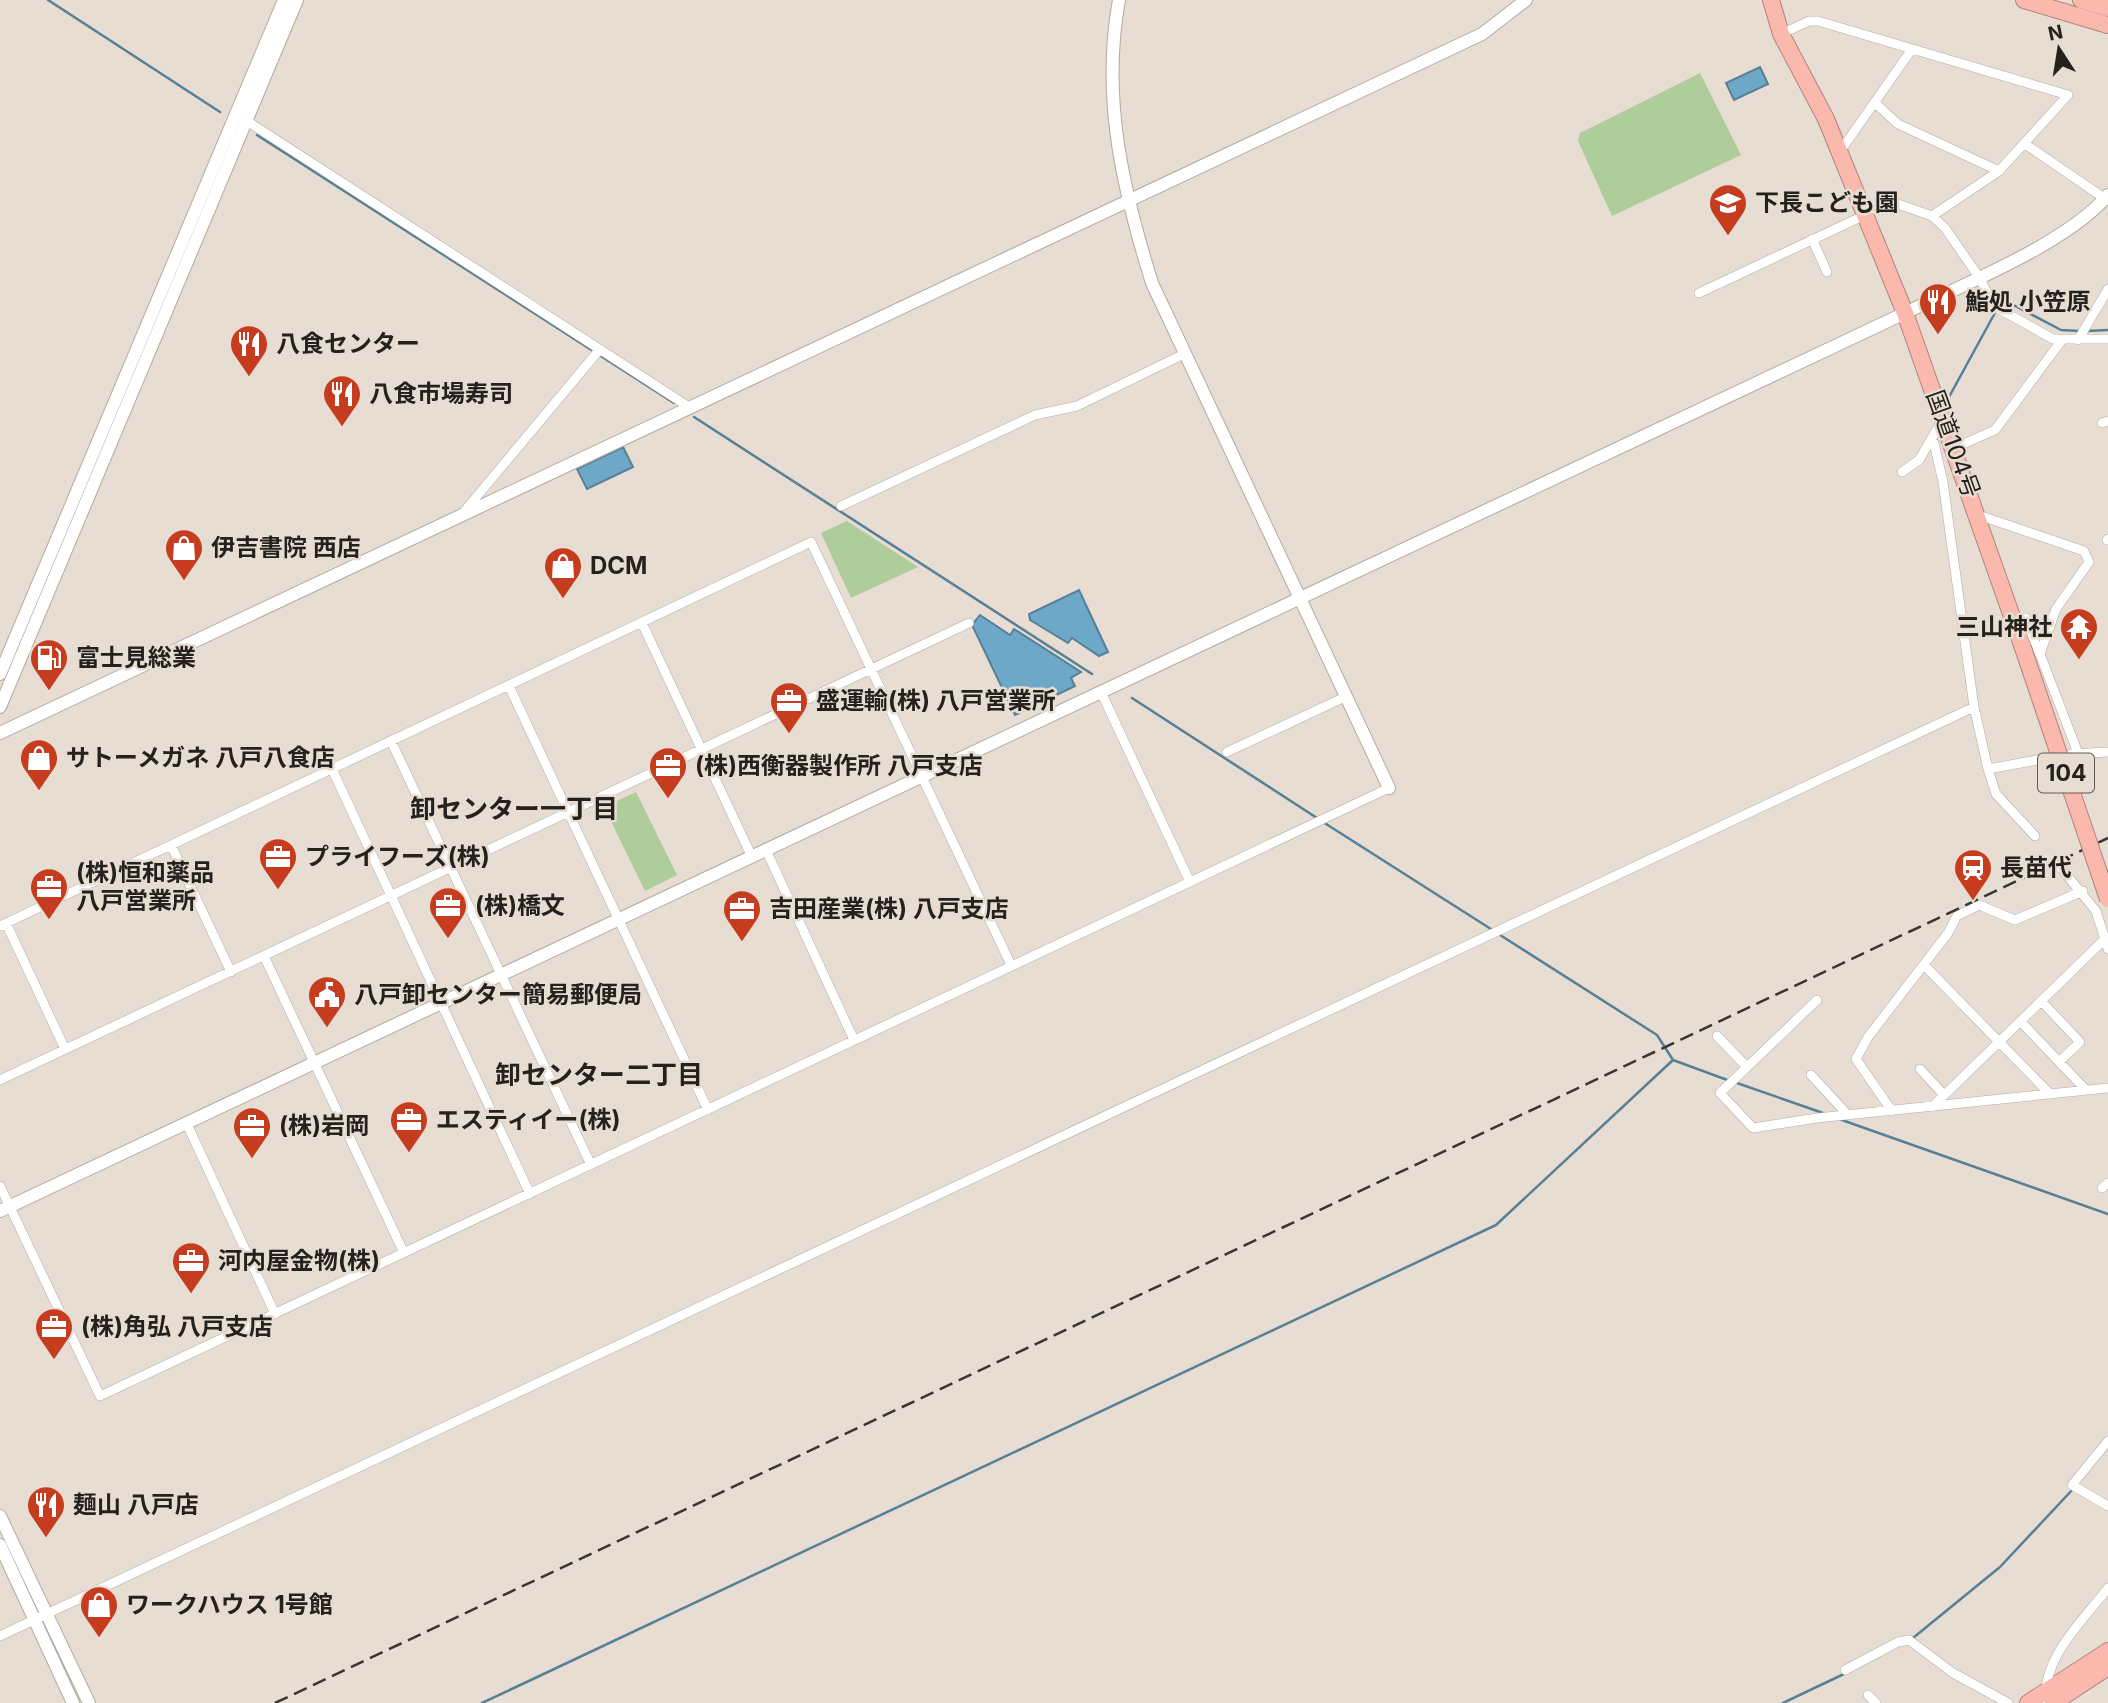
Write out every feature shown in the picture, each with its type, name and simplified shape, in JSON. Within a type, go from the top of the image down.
[{"type":"highway","name":"国道104号","points":[[1771,0],[1781,34],[1826,118],[1905,313],[1978,515],[2108,899]]},
{"type":"highway","points":[[2024,0],[2108,25]]},
{"type":"highway","points":[[2081,0],[2108,8]]},
{"type":"highway","points":[[2047,1699],[2108,1651]]},
{"type":"highway","points":[[2028,1703],[2047,1699],[2108,1667]]},
{"type":"street","points":[[0,674],[284,0]]},
{"type":"street","points":[[0,707],[298,0]]},
{"type":"street","points":[[0,1186],[5,1209],[100,1396],[1389,788],[1152,283],[1117,150],[1110,73],[1119,0]]},
{"type":"street","points":[[0,733],[1482,34],[1526,0]]},
{"type":"street","points":[[1781,34],[1810,21],[1818,21],[2068,95],[1999,171],[1932,216]]},
{"type":"street","points":[[1839,153],[1912,49]]},
{"type":"street","points":[[1875,103],[1898,124],[1999,171]]},
{"type":"street","points":[[247,121],[689,407]]},
{"type":"street","points":[[5,1209],[1905,313],[2048,240],[2107,198],[2025,144]]},
{"type":"street","points":[[1699,293],[1864,213],[1898,204],[1932,216],[1945,228],[1979,276],[1994,306],[2053,339],[2108,339]]},
{"type":"street","points":[[1812,239],[1827,272]]},
{"type":"street","points":[[2078,340],[2108,289]]},
{"type":"street","points":[[1954,448],[1995,430],[2062,340]]},
{"type":"street","points":[[462,514],[600,348]]},
{"type":"street","points":[[841,506],[1035,415],[1077,406],[1184,354]]},
{"type":"street","points":[[1902,472],[1919,460],[1943,417]]},
{"type":"street","points":[[1931,442],[1934,443],[1942,482],[1975,707],[1988,769],[1996,794],[2035,835]]},
{"type":"street","points":[[1942,482],[1964,475]]},
{"type":"street","points":[[1978,515],[2084,551],[2089,562],[2056,609],[2039,654]]},
{"type":"street","points":[[65,1049],[3,924],[811,542],[1011,965]]},
{"type":"street","points":[[2013,618],[2026,618],[2074,754],[2108,752]]},
{"type":"street","points":[[642,623],[752,857]]},
{"type":"street","points":[[0,1080],[969,623]]},
{"type":"street","points":[[509,686],[708,1110]]},
{"type":"street","points":[[1101,692],[1190,882]]},
{"type":"street","points":[[1227,752],[1345,696]]},
{"type":"street","points":[[0,1636],[1975,707]]},
{"type":"street","points":[[391,741],[591,1165]]},
{"type":"street","points":[[1988,769],[2048,758]]},
{"type":"street","points":[[332,769],[530,1194]]},
{"type":"street","points":[[171,845],[231,972]]},
{"type":"street","points":[[766,850],[854,1040]]},
{"type":"street","points":[[2062,867],[2096,911],[2108,949]]},
{"type":"street","points":[[1892,1111],[1857,1059],[1868,1037],[1961,912],[1979,905],[2015,920],[2083,891]]},
{"type":"street","points":[[1932,1107],[2105,939]]},
{"type":"street","points":[[264,956],[404,1253]]},
{"type":"street","points":[[1924,965],[2050,1094]]},
{"type":"street","points":[[1818,1000],[1720,1093],[1753,1128],[1848,1115],[2108,1088]]},
{"type":"street","points":[[2042,1002],[2080,1042],[2059,1062]]},
{"type":"street","points":[[2021,1021],[2086,1090]]},
{"type":"street","points":[[1717,1036],[1746,1067]]},
{"type":"street","points":[[1920,1069],[1944,1095]]},
{"type":"street","points":[[1811,1074],[1848,1115]]},
{"type":"street","points":[[187,1124],[275,1314]]},
{"type":"street","points":[[2108,1441],[2073,1485],[2108,1506]]},
{"type":"street","points":[[0,1516],[73,1703]]},
{"type":"street","points":[[0,1545],[89,1703]]},
{"type":"street","points":[[2047,1699],[2045,1680],[2071,1631],[2108,1588]]},
{"type":"street","points":[[1845,1670],[1898,1642],[1909,1640],[1953,1673],[2008,1703]]},
{"type":"street","points":[[1868,1695],[1876,1703]]},
{"type":"green space","points":[[1700,73],[1741,155],[1612,216],[1578,141],[1580,133]]},
{"type":"green space","points":[[847,521],[918,567],[851,598],[821,533]]},
{"type":"green space","points":[[636,792],[677,875],[645,891],[604,807]]},
{"type":"water","points":[[1760,67],[1768,84],[1734,100],[1726,83]]},
{"type":"water","points":[[623,447],[633,467],[587,489],[577,469]]},
{"type":"water","points":[[1079,590],[1108,652],[1099,656],[1072,638],[1068,643],[1030,620],[1029,614]]},
{"type":"water","points":[[980,615],[1010,635],[1014,629],[1081,672],[1071,678],[1075,686],[1015,715],[972,625]]},
{"type":"waterway","points":[[48,0],[220,112]]},
{"type":"waterway","points":[[257,135],[674,403]]},
{"type":"waterway","points":[[1999,305],[2004,300],[2061,330],[2080,331]]},
{"type":"waterway","points":[[1949,397],[1996,311]]},
{"type":"waterway","points":[[2087,331],[2108,330]]},
{"type":"waterway","points":[[694,417],[1092,674]]},
{"type":"waterway","points":[[1132,698],[1317,818]]},
{"type":"waterway","points":[[1323,822],[1494,931]]},
{"type":"waterway","points":[[1500,935],[1657,1035],[1673,1060],[1730,1081]]},
{"type":"waterway","points":[[482,1703],[1496,1225],[1673,1060]]},
{"type":"waterway","points":[[1737,1083],[1823,1113]]},
{"type":"waterway","points":[[1839,1119],[2108,1214]]},
{"type":"waterway","points":[[1913,1638],[2000,1567],[2074,1488]]},
{"type":"waterway","points":[[1783,1703],[1846,1673]]},
{"type":"railway","points":[[275,1703],[2108,838]]},
{"type":"place","name":"下長こども園","points":[[1728,237]]},
{"type":"place","name":"鮨処 小笠原","points":[[1938,336]]},
{"type":"place","name":"八食センター","points":[[249,378]]},
{"type":"place","name":"八食市場寿司","points":[[342,428]]},
{"type":"place","name":"伊吉書院 西店","points":[[184,582]]},
{"type":"place","name":"DCM","points":[[563,600]]},
{"type":"place","name":"三山神社","points":[[2079,661]]},
{"type":"place","name":"富士見総業","points":[[49,692]]},
{"type":"place","name":"盛運輸(株) 八戸営業所","points":[[789,735]]},
{"type":"place","name":"サトーメガネ 八戸八食店","points":[[39,792]]},
{"type":"place","name":"(株)西衡器製作所 八戸支店","points":[[668,800]]},
{"type":"place","name":"プライフーズ(株)","points":[[278,891]]},
{"type":"place","name":"長苗代","points":[[1973,902]]},
{"type":"place","name":"(株)恒和薬品 八戸営業所","points":[[49,921]]},
{"type":"place","name":"(株)橋文","points":[[448,940]]},
{"type":"place","name":"吉田産業(株) 八戸支店","points":[[742,943]]},
{"type":"place","name":"八戸卸センター簡易郵便局","points":[[327,1029]]},
{"type":"place","name":"エスティイー(株)","points":[[409,1154]]},
{"type":"place","name":"(株)岩岡","points":[[252,1160]]},
{"type":"place","name":"河内屋金物(株)","points":[[191,1295]]},
{"type":"place","name":"(株)角弘 八戸支店","points":[[54,1361]]},
{"type":"place","name":"麺山 八戸店","points":[[46,1539]]},
{"type":"place","name":"ワークハウス 1号館","points":[[99,1639]]},
{"type":"district","name":"卸センター一丁目","points":[[514,809]]},
{"type":"district","name":"卸センター二丁目","points":[[599,1075]]}]
